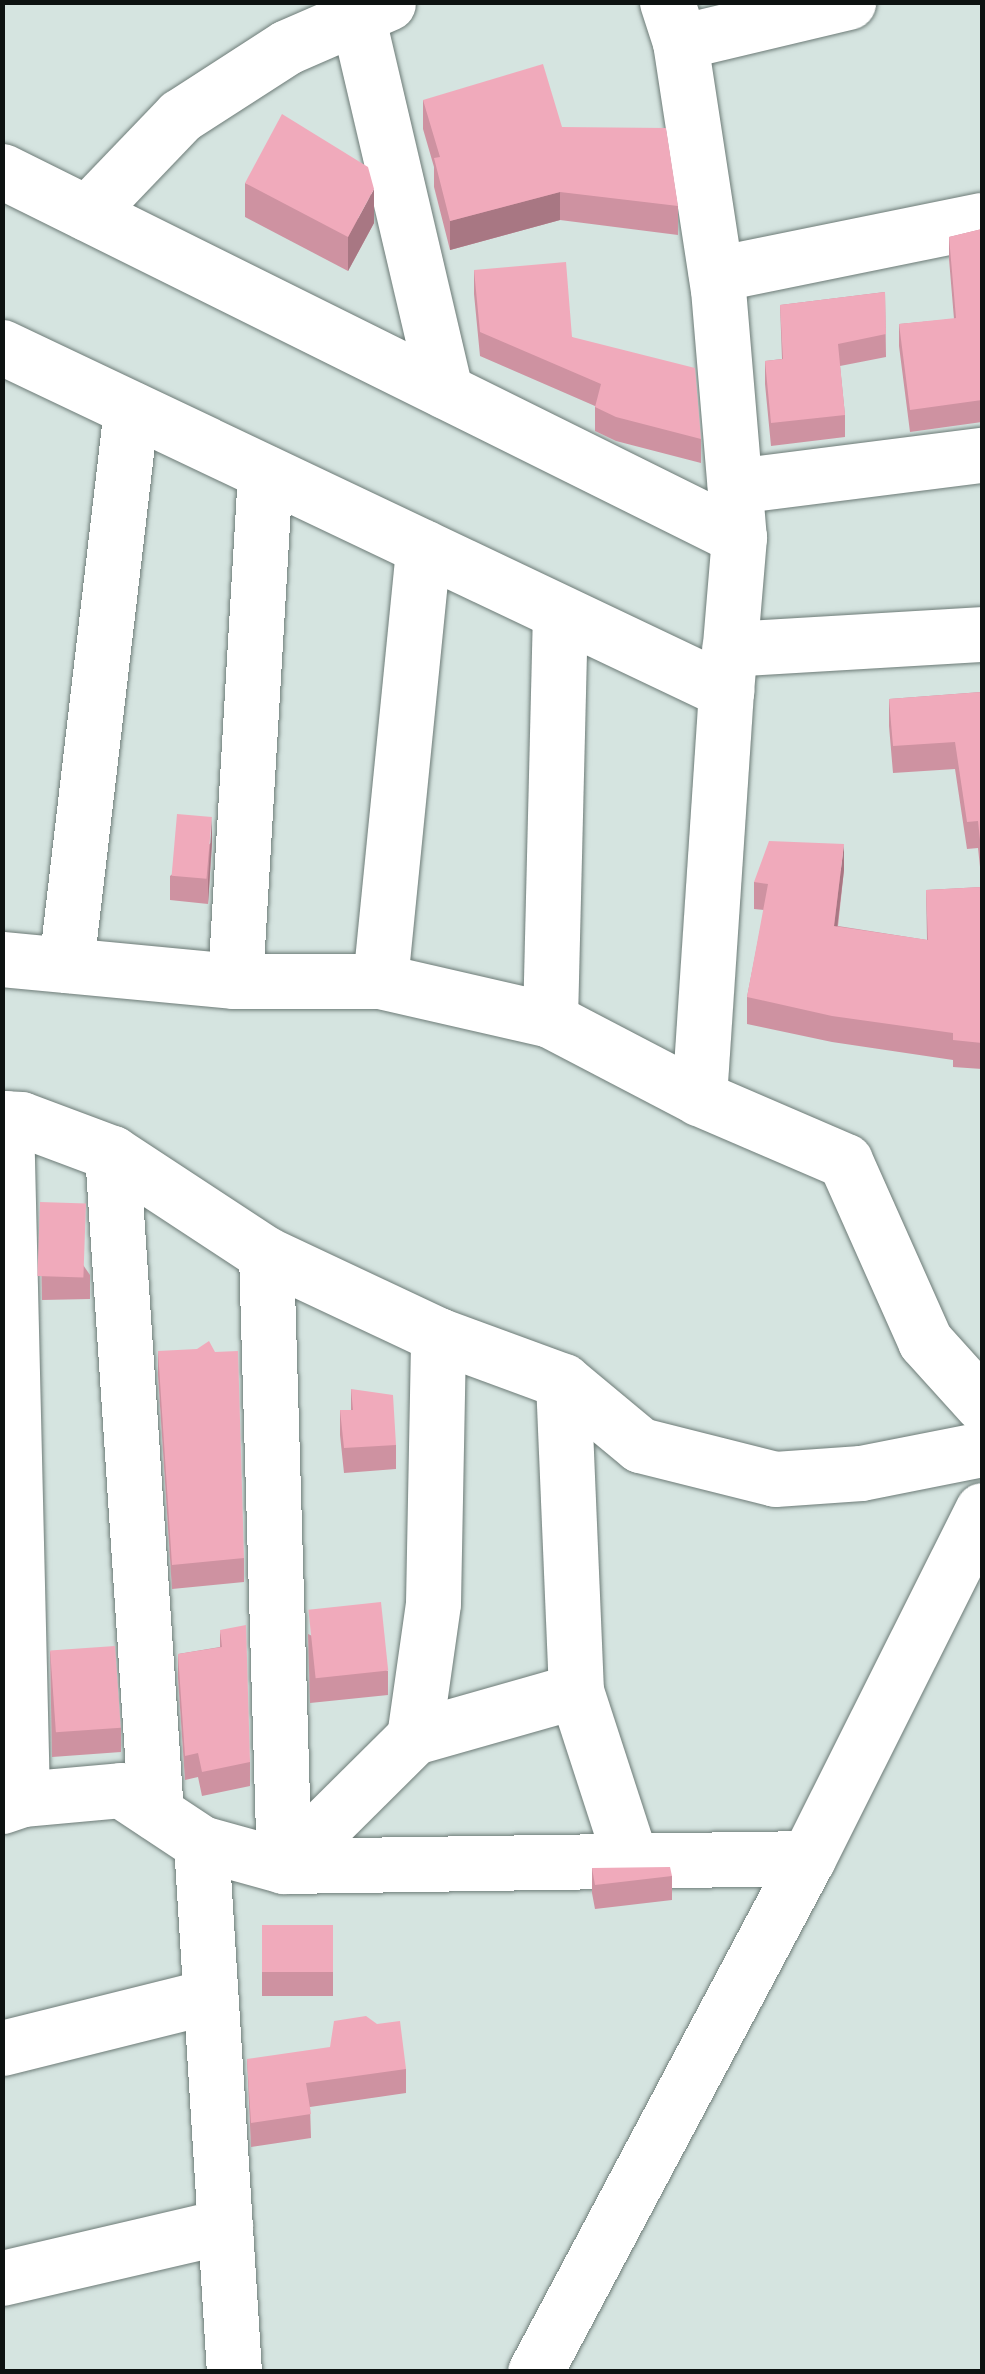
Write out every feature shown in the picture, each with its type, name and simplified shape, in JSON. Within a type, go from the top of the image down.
[{"type":"street","points":[[699,1098],[737,512],[716,274],[674,22],[848,2]]},
{"type":"street","points":[[87,213],[180,116],[287,47],[374,9],[445,390]]},
{"type":"street","points":[[2,171],[445,390],[737,512],[982,455]]},
{"type":"street","points":[[716,274],[982,220]]},
{"type":"street","points":[[2,347],[560,612],[728,670],[982,634]]},
{"type":"street","points":[[66,966],[132,409]]},
{"type":"street","points":[[235,981],[264,472]]},
{"type":"street","points":[[380,981],[423,547]]},
{"type":"street","points":[[550,1020],[560,612]]},
{"type":"street","points":[[2,960],[235,981],[380,981],[550,1020],[699,1098],[845,1160],[925,1341],[982,1404]]},
{"type":"street","points":[[808,1858],[284,1866],[200,1844],[121,1790],[12,1803],[4,1118],[21,1119],[112,1153],[266,1254],[438,1335],[563,1381],[640,1445],[776,1479],[860,1473],[982,1449]]},
{"type":"street","points":[[112,1153],[156,1814]]},
{"type":"street","points":[[266,1254],[284,1866]]},
{"type":"street","points":[[414,1737],[432,1603],[438,1335]]},
{"type":"street","points":[[563,1381],[576,1691],[631,1860]]},
{"type":"street","points":[[535,2372],[808,1858],[982,1510]]},
{"type":"street","points":[[284,1866],[414,1737],[576,1691]]},
{"type":"street","points":[[200,1844],[234,2372]]},
{"type":"street","points":[[2,2048],[210,1996]]},
{"type":"street","points":[[2,2278],[225,2226]]},
{"type":"building","points":[[543,64],[562,127],[666,128],[678,206],[560,192],[450,221],[434,158],[440,157],[423,100]]},
{"type":"building","points":[[282,114],[368,167],[374,189],[348,237],[245,183]]},
{"type":"building","points":[[982,229],[982,400],[910,410],[899,324],[956,318],[949,237]]},
{"type":"building","points":[[566,262],[572,337],[695,368],[701,439],[616,417],[595,407],[601,384],[480,332],[474,270]]},
{"type":"building","points":[[885,292],[886,334],[838,344],[845,415],[771,423],[765,361],[783,359],[780,305]]},
{"type":"building","points":[[982,692],[982,859],[978,821],[967,822],[955,742],[893,746],[889,699]]},
{"type":"building","points":[[177,814],[212,817],[206,879],[172,876]]},
{"type":"building","points":[[769,841],[844,844],[834,926],[928,940],[926,890],[982,887],[982,1043],[953,1040],[953,1033],[832,1016],[747,997],[768,884],[754,882]]},
{"type":"building","points":[[40,1202],[86,1204],[83,1278],[37,1276]]},
{"type":"building","points":[[209,1341],[215,1352],[238,1351],[244,1558],[172,1565],[158,1351],[197,1349]]},
{"type":"building","points":[[351,1389],[393,1395],[396,1445],[344,1448],[340,1410],[353,1410]]},
{"type":"building","points":[[381,1602],[388,1671],[316,1678],[308,1610]]},
{"type":"building","points":[[246,1625],[250,1762],[202,1772],[198,1753],[185,1756],[178,1654],[222,1647],[220,1630]]},
{"type":"building","points":[[115,1646],[121,1728],[56,1732],[50,1651]]},
{"type":"building","points":[[670,1867],[672,1876],[595,1885],[592,1868]]},
{"type":"building","points":[[262,1925],[333,1925],[333,1972],[262,1972]]},
{"type":"building","points":[[366,2016],[377,2024],[400,2021],[406,2069],[306,2083],[311,2114],[251,2123],[247,2059],[330,2047],[334,2021]]}]
